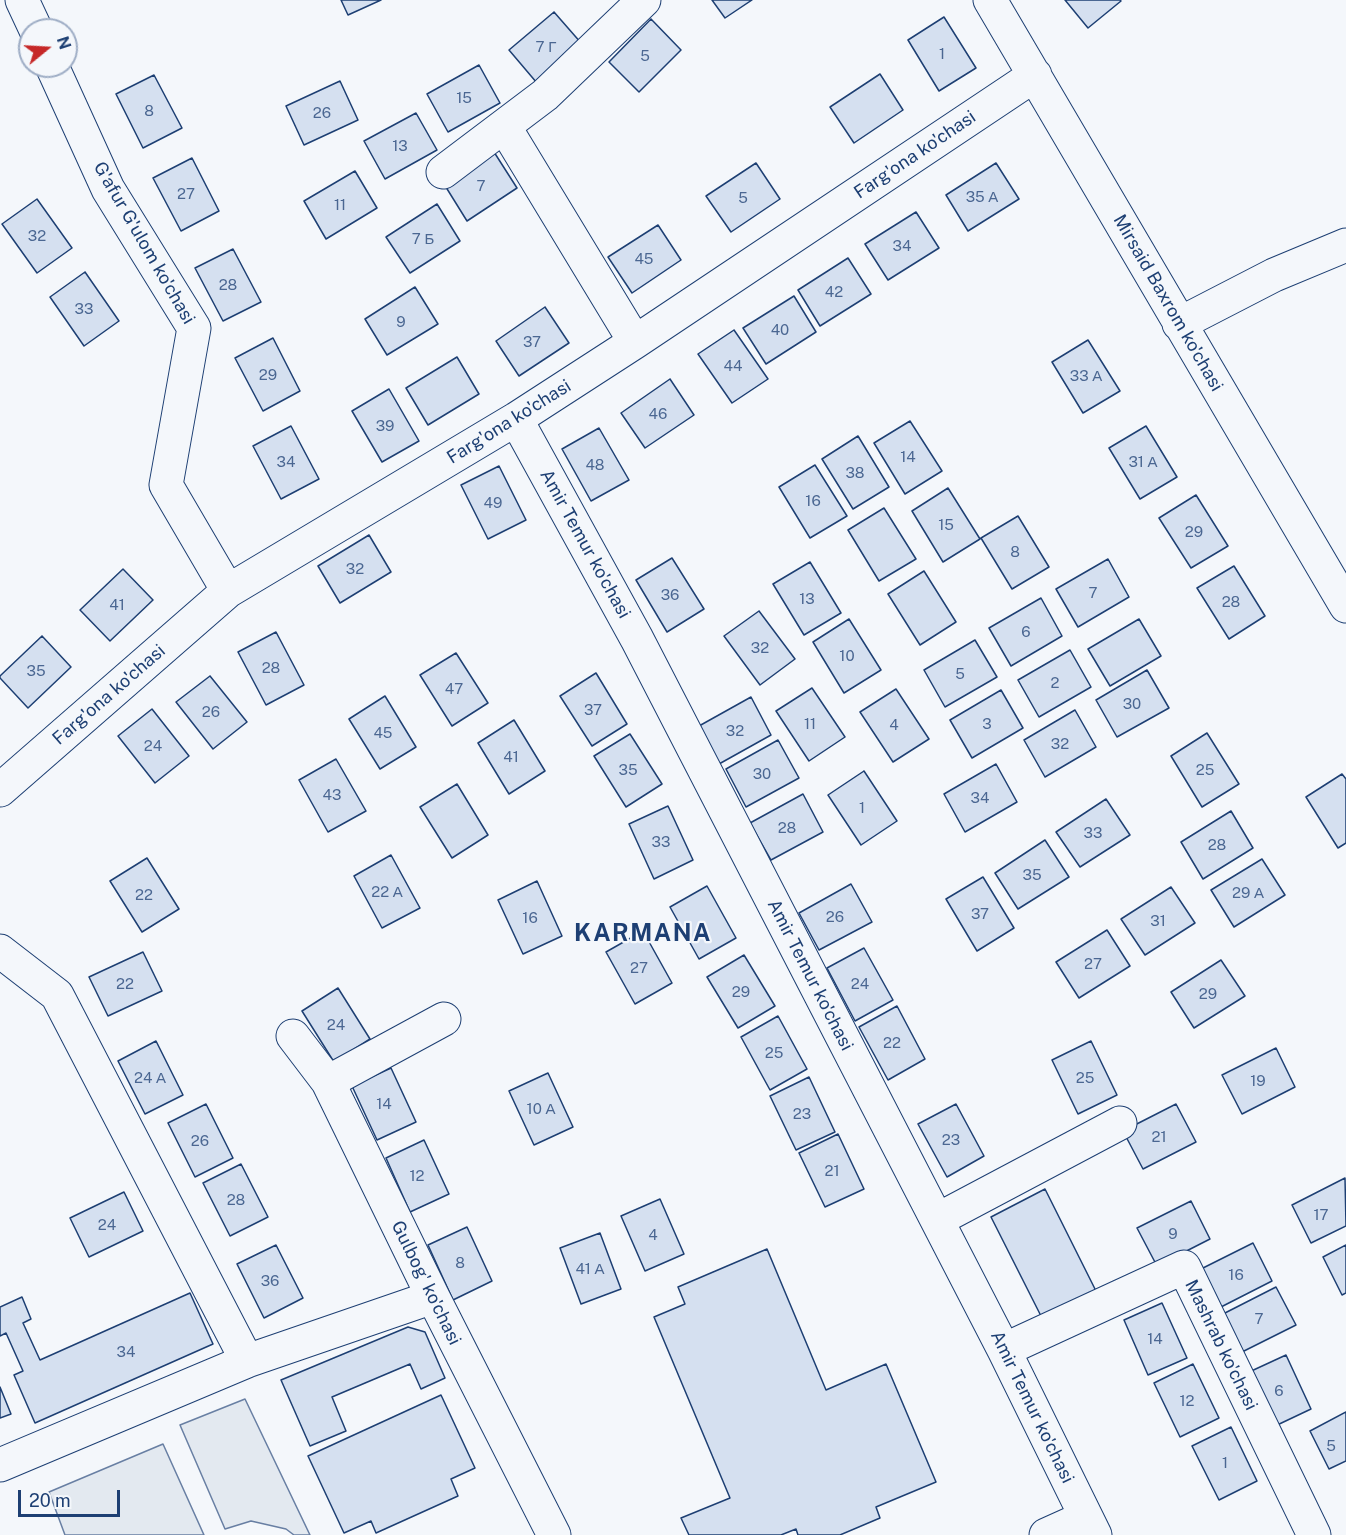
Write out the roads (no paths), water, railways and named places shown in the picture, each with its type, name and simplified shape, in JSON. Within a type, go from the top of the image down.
[{"type":"street","points":[[22,0],[30,18]]},
{"type":"street","points":[[443,172],[546,95],[644,0]]},
{"type":"street","name":"Mirsaid Baxrom ko'chasi","points":[[990,0],[1346,606]]},
{"type":"street","name":"Farg'ona ko'chasi","points":[[0,790],[228,591],[516,419],[1035,75]]},
{"type":"street","name":"G'afur G'ulom ko'chasi","points":[[57,78],[108,189],[194,328],[166,485],[228,591]]},
{"type":"street","points":[[504,126],[635,342]]},
{"type":"street","points":[[1179,324],[1274,275],[1346,245]]},
{"type":"street","name":"Amir Temur ko'chasi","points":[[516,419],[637,639],[1004,1350],[1091,1526]]},
{"type":"street","points":[[0,951],[57,995],[247,1361]]},
{"type":"street","points":[[328,1082],[444,1019]]},
{"type":"street","name":"Gulbog' ko'chasi","points":[[293,1036],[328,1082],[433,1297],[554,1535]]},
{"type":"street","points":[[937,1220],[1120,1123]]},
{"type":"street","name":"Mashrab ko'chasi","points":[[1004,1350],[1184,1267],[1314,1535]]},
{"type":"street","points":[[0,1465],[247,1361],[433,1297]]},
{"type":"street","points":[[1046,1535],[1091,1526]]},
{"type":"district","name":"KARMANA","points":[[643,934]]}]
